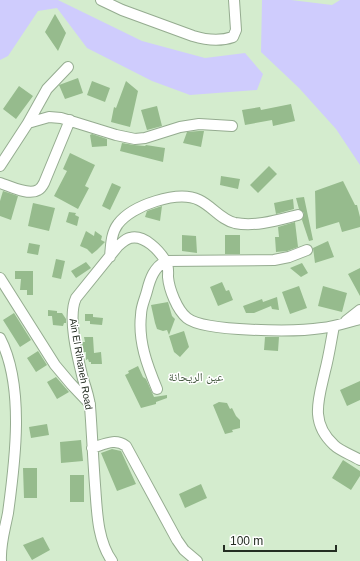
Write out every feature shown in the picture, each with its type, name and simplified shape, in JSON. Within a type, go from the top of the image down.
[{"type":"street","points":[[101,0],[122,10],[204,40],[220,40],[233,37],[236,30],[234,0]]},
{"type":"street","points":[[0,165],[47,89],[68,67]]},
{"type":"street","points":[[28,122],[49,117],[70,120],[116,135],[135,139],[144,138],[180,127],[199,124],[232,126]]},
{"type":"street","points":[[0,183],[24,191],[31,192],[39,190],[44,183],[70,120]]},
{"type":"street","points":[[110,257],[113,236],[118,224],[127,216],[150,202],[175,197],[192,197],[200,200],[224,219],[234,223],[261,224],[298,215]]},
{"type":"street","name":"Ain El Rihaneh Road","points":[[112,561],[104,546],[98,517],[90,404],[79,362],[72,322],[73,304],[76,298],[124,240],[137,237],[154,247],[167,267],[172,294],[182,312],[186,318],[196,322],[210,326],[259,329],[322,328],[360,319]]},
{"type":"street","points":[[157,389],[147,366],[142,349],[140,316],[142,304],[152,276],[167,267],[274,260],[289,257],[307,250]]},
{"type":"street","points":[[0,278],[55,365],[90,404]]},
{"type":"street","points":[[360,310],[338,325],[318,397],[317,410],[319,424],[334,446],[360,460]]},
{"type":"street","points":[[0,338],[11,372],[16,421],[13,474],[8,514],[1,546],[1,561]]},
{"type":"street","points":[[92,448],[113,442],[120,442],[126,446],[177,540],[184,550],[197,561]]},
{"type":"shaded area","points":[[0,0],[58,0],[142,41],[205,58],[245,53],[263,74],[257,90],[190,95],[152,81],[87,48],[57,8],[38,11],[8,56],[0,60]]},
{"type":"shaded area","points":[[262,0],[291,0],[332,5],[340,0],[360,0],[360,165],[336,129],[299,88],[261,52]]},
{"type":"building","points":[[55,14],[66,33],[58,51],[45,32]]},
{"type":"building","points":[[78,78],[83,93],[65,99],[59,85]]},
{"type":"building","points":[[92,81],[110,88],[105,102],[87,95]]},
{"type":"building","points":[[126,81],[138,91],[130,127],[111,122],[114,107],[116,108]]},
{"type":"building","points":[[19,86],[33,96],[16,119],[3,109]]},
{"type":"building","points":[[291,104],[295,121],[273,126],[272,120],[245,125],[242,110],[260,107],[261,110]]},
{"type":"building","points":[[157,106],[162,126],[147,130],[141,110]]},
{"type":"building","points":[[204,131],[201,147],[183,143],[187,132]]},
{"type":"building","points":[[92,134],[107,139],[107,146],[92,147],[90,135]]},
{"type":"building","points":[[122,143],[165,148],[163,162],[120,151]]},
{"type":"building","points":[[70,153],[95,165],[85,186],[89,188],[78,209],[54,196],[67,171],[63,169]]},
{"type":"building","points":[[269,166],[277,174],[258,193],[250,185]]},
{"type":"building","points":[[221,176],[240,179],[238,189],[220,185]]},
{"type":"building","points":[[343,181],[355,205],[357,205],[360,217],[360,227],[342,232],[339,222],[316,229],[315,191]]},
{"type":"building","points":[[112,183],[121,187],[110,210],[102,206]]},
{"type":"building","points":[[3,191],[18,196],[11,220],[0,216],[0,201]]},
{"type":"building","points":[[304,197],[313,240],[309,241],[302,220],[304,213],[299,209],[296,198]]},
{"type":"building","points":[[293,199],[294,209],[276,214],[274,203]]},
{"type":"building","points":[[33,203],[55,208],[49,231],[28,226]]},
{"type":"building","points":[[162,206],[160,221],[145,217],[147,211]]},
{"type":"building","points":[[69,212],[76,213],[75,215],[79,217],[77,226],[66,222]]},
{"type":"building","points":[[295,222],[298,247],[287,251],[276,252],[275,237],[279,237],[278,227]]},
{"type":"building","points":[[86,231],[94,236],[95,231],[102,236],[101,240],[105,242],[92,254],[87,249],[80,246]]},
{"type":"building","points":[[182,235],[196,236],[197,253],[182,251]]},
{"type":"building","points":[[225,235],[240,235],[240,254],[225,254]]},
{"type":"building","points":[[328,241],[334,257],[315,263],[313,248]]},
{"type":"building","points":[[29,243],[40,245],[38,255],[27,253]]},
{"type":"building","points":[[56,259],[65,261],[61,279],[52,277]]},
{"type":"building","points":[[86,262],[91,268],[76,278],[71,271]]},
{"type":"building","points":[[302,263],[308,273],[301,277],[290,268]]},
{"type":"building","points":[[360,268],[360,296],[348,274]]},
{"type":"building","points":[[15,271],[33,271],[33,295],[27,295],[27,290],[20,290],[21,279],[15,279]]},
{"type":"building","points":[[222,282],[226,291],[229,290],[233,300],[218,306],[210,287]]},
{"type":"building","points":[[299,286],[307,308],[290,314],[282,292]]},
{"type":"building","points":[[323,286],[347,293],[342,312],[318,306]]},
{"type":"building","points":[[277,297],[279,310],[272,309],[271,306],[254,313],[246,313],[243,306],[262,299],[263,302]]},
{"type":"building","points":[[168,302],[172,316],[175,319],[169,335],[167,330],[163,331],[157,329],[151,305]]},
{"type":"building","points":[[48,310],[62,313],[66,319],[66,323],[64,323],[63,326],[53,325],[52,316],[48,316]]},
{"type":"building","points":[[14,313],[31,340],[20,347],[3,320]]},
{"type":"building","points":[[85,314],[93,314],[93,317],[103,318],[102,325],[90,324],[90,321],[85,321]]},
{"type":"building","points":[[184,331],[189,347],[180,357],[174,352],[169,336]]},
{"type":"building","points":[[84,337],[93,337],[94,353],[101,352],[102,364],[91,364],[88,359],[86,360],[86,352],[83,352],[82,342],[85,342]]},
{"type":"building","points":[[265,337],[279,337],[278,351],[264,350]]},
{"type":"building","points":[[38,351],[47,365],[36,372],[27,358]]},
{"type":"building","points":[[138,366],[154,397],[167,395],[167,398],[156,402],[156,404],[141,408],[125,375],[129,373],[128,371]]},
{"type":"building","points":[[56,377],[69,392],[57,399],[47,382]]},
{"type":"building","points":[[360,381],[360,400],[347,406],[340,390]]},
{"type":"building","points":[[219,402],[227,403],[230,409],[232,408],[240,420],[240,428],[225,434],[213,405]]},
{"type":"building","points":[[47,424],[49,435],[31,438],[29,427]]},
{"type":"building","points":[[81,440],[83,461],[61,463],[60,442]]},
{"type":"building","points":[[112,449],[121,451],[136,484],[117,491],[101,453]]},
{"type":"building","points":[[343,460],[360,471],[360,476],[351,490],[332,478]]},
{"type":"building","points":[[23,468],[37,468],[37,498],[24,498]]},
{"type":"building","points":[[70,475],[84,475],[84,502],[70,502]]},
{"type":"building","points":[[201,484],[207,498],[185,508],[179,494]]},
{"type":"building","points":[[43,537],[50,550],[32,560],[23,545]]},
{"type":"district","name":"عين الريحانة","points":[[196,377]]}]
